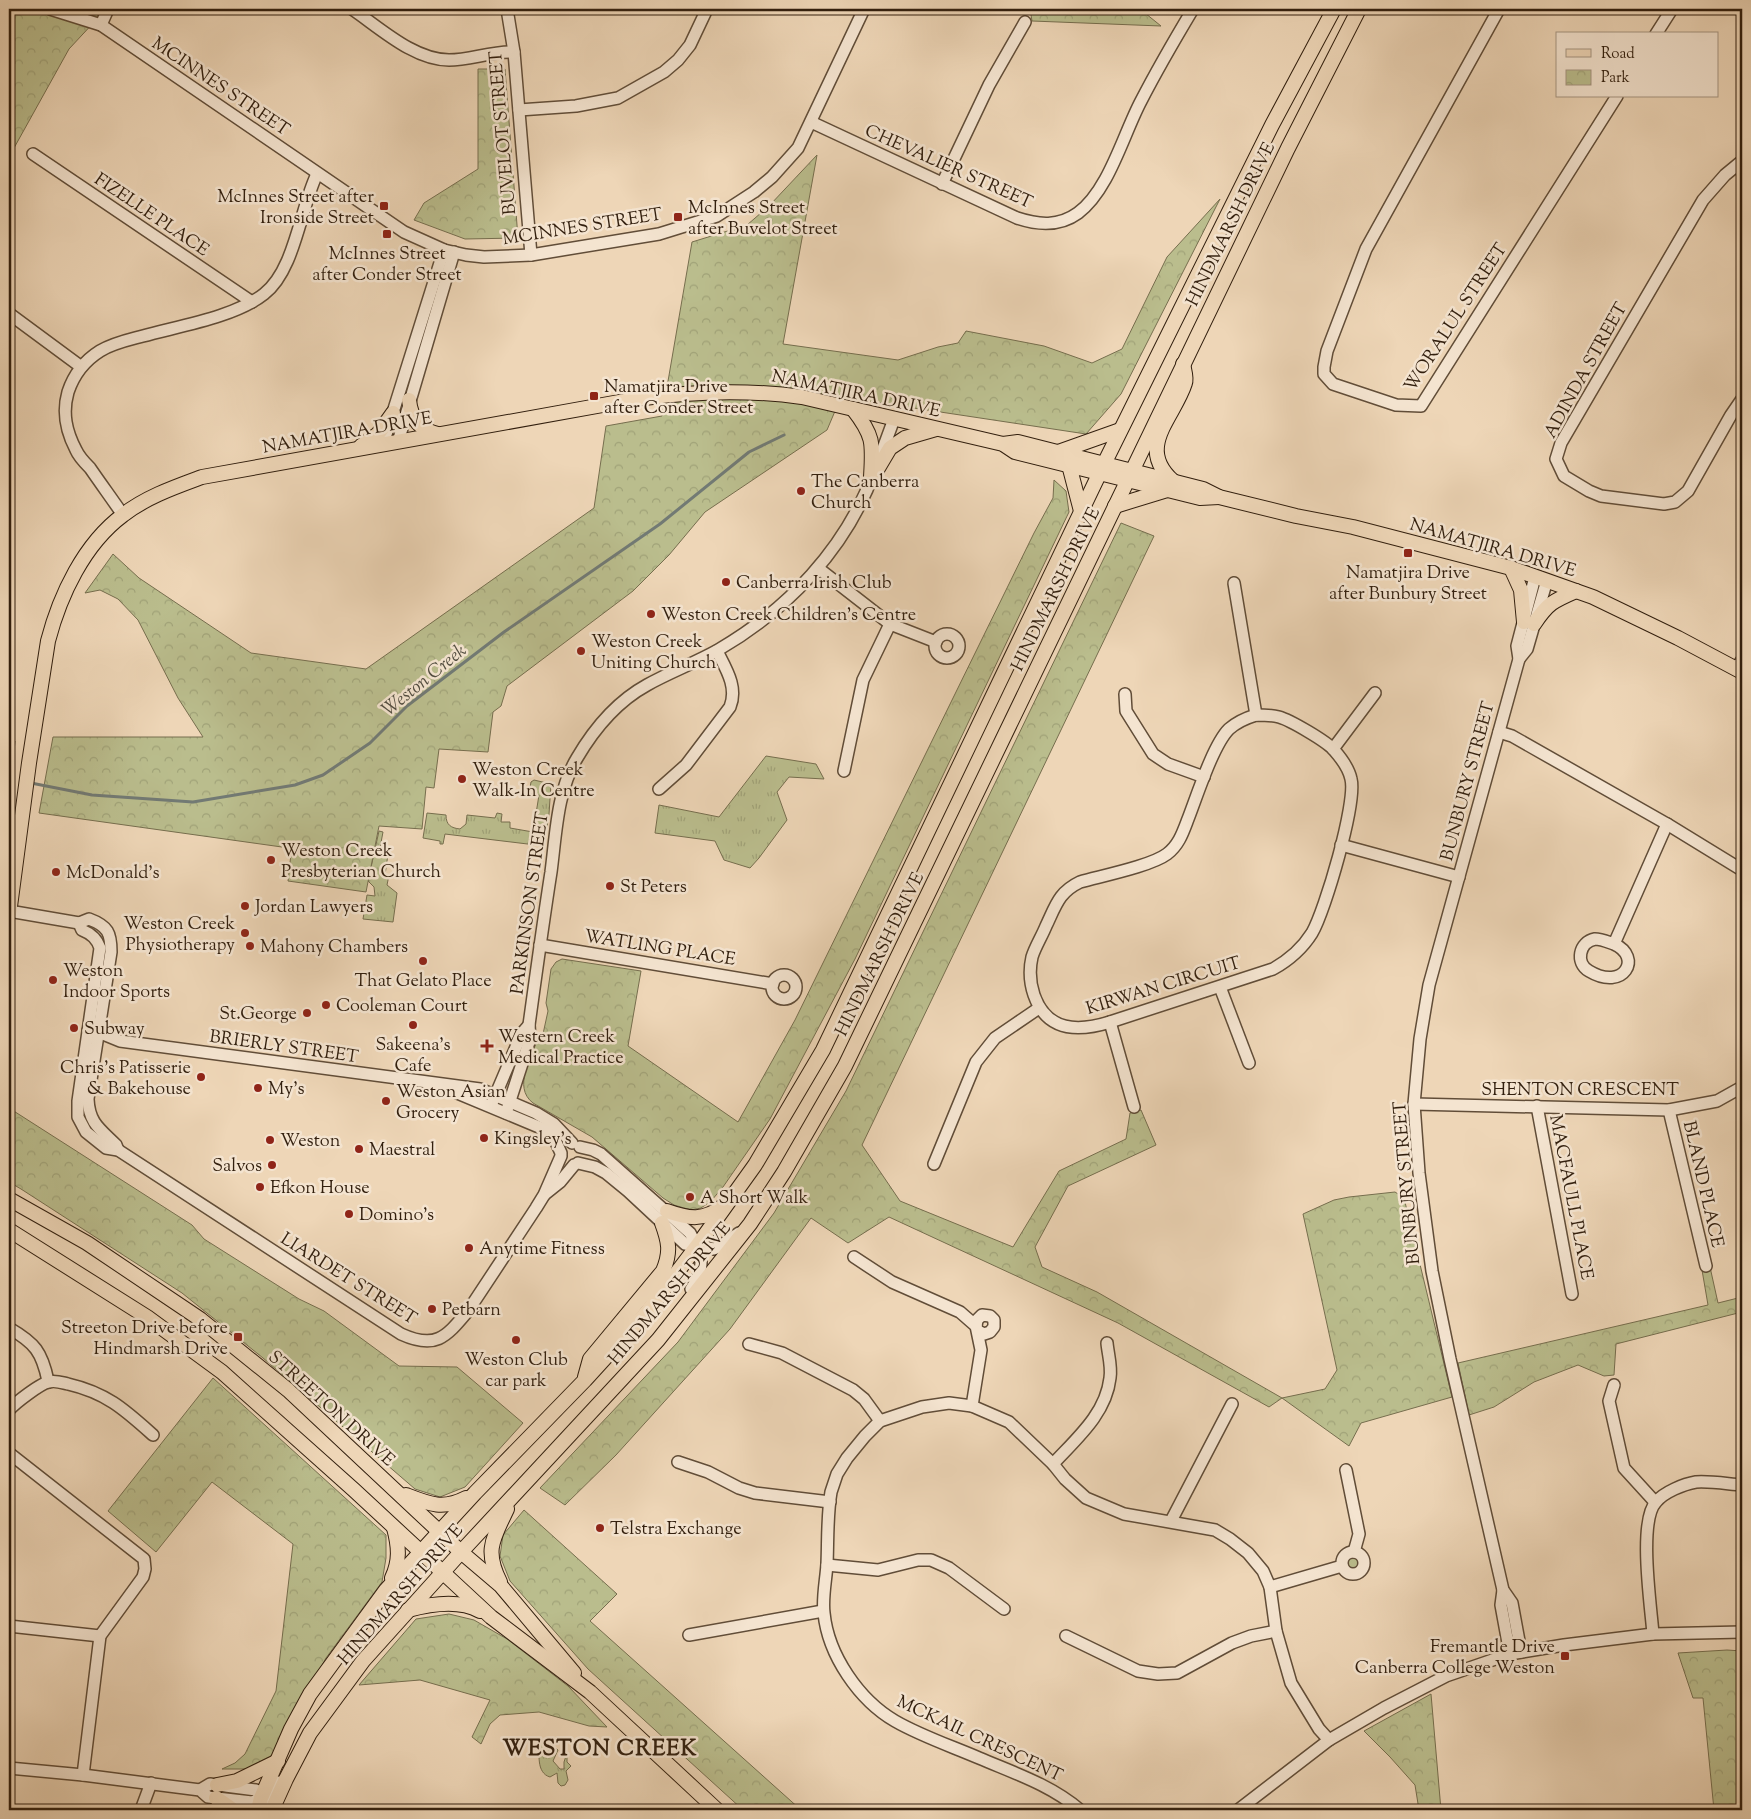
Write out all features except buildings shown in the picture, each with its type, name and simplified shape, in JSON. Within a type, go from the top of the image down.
[{"type":"main road","name":"HINDMARSH DRIVE","points":[[265,1807],[278,1761],[291,1729],[310,1694],[386,1590],[646,1313],[755,1165],[822,1050],[1101,468],[1272,125],[1334,9]]},
{"type":"main road","name":"HINDMARSH DRIVE","points":[[265,1807],[325,1713],[363,1661],[667,1329],[750,1224],[784,1172],[846,1066],[1183,364],[1288,148],[1359,9]]},
{"type":"main road","points":[[1115,506],[1170,486],[1157,459],[1157,440],[1186,381],[1183,364]]},
{"type":"main road","name":"NAMATJIRA DRIVE","points":[[9,913],[28,767],[48,641],[53,622],[76,569],[92,545],[123,515],[165,490],[202,477],[347,452],[358,448],[674,394],[708,391],[772,393],[802,397],[1003,444],[1016,452],[1069,465],[1101,468]]},
{"type":"main road","points":[[409,400],[413,418],[428,432],[438,434]]},
{"type":"main road","points":[[853,409],[866,425],[872,438],[871,480]]},
{"type":"main road","points":[[358,448],[378,434],[393,413]]},
{"type":"main road","points":[[871,480],[890,448],[905,438],[937,429]]},
{"type":"main road","points":[[1058,452],[1120,430]]},
{"type":"main road","name":"NAMATJIRA DRIVE","points":[[1003,444],[1018,442],[1058,452],[1101,468],[1170,486],[1200,498],[1219,497],[1296,516],[1353,527],[1511,568],[1594,597],[1740,667]]},
{"type":"main road","points":[[1069,465],[1081,511]]},
{"type":"main road","points":[[1511,568],[1521,590],[1529,623],[1555,600],[1576,591]]},
{"type":"main road","name":"STREETON DRIVE","points":[[9,1199],[87,1243],[200,1319],[288,1390],[501,1586],[590,1692]]},
{"type":"main road","points":[[585,1380],[590,1360],[663,1271],[669,1256],[665,1217],[705,1217],[729,1202]]},
{"type":"main road","name":"STREETON DRIVE","points":[[9,1230],[147,1317],[222,1372],[354,1490],[491,1617],[590,1692],[718,1810]]},
{"type":"main road","points":[[398,1492],[422,1501],[440,1505],[453,1505],[475,1493]]},
{"type":"main road","points":[[501,1586],[492,1566],[491,1552],[493,1539],[514,1495]]},
{"type":"main road","points":[[386,1590],[398,1565],[398,1542],[394,1528]]},
{"type":"main road","points":[[408,1610],[430,1604],[472,1606],[491,1617]]},
{"type":"main road","points":[[233,1810],[216,1791],[278,1761]]},
{"type":"street","name":"MCINNES STREET","points":[[50,9],[101,26],[404,232],[449,251],[484,257],[530,255],[659,234],[717,216],[754,192],[772,177],[798,148],[864,9]]},
{"type":"street","points":[[101,26],[108,9]]},
{"type":"street","points":[[352,9],[418,53],[449,60],[502,51],[514,52]]},
{"type":"street","name":"BUVELOT STREET","points":[[507,9],[514,52],[530,255]]},
{"type":"street","points":[[518,110],[576,106],[618,98],[664,72],[678,60],[690,45],[707,9]]},
{"type":"street","name":"CHEVALIER STREET","points":[[811,122],[1017,218],[1049,225],[1064,221],[1078,213],[1092,200],[1105,179],[1140,102],[1193,9]]},
{"type":"street","name":"WORALUL STREET","points":[[1499,9],[1366,249],[1327,351],[1324,374],[1332,384],[1396,405],[1421,406],[1616,98]]},
{"type":"street","points":[[1657,32],[1672,9]]},
{"type":"street","points":[[942,184],[989,85],[1025,22]]},
{"type":"street","name":"FIZELLE PLACE","points":[[33,154],[252,302]]},
{"type":"street","name":"ADINDA STREET","points":[[1742,161],[1725,175],[1703,200],[1561,443],[1556,460],[1564,476],[1589,492],[1600,496],[1670,504],[1682,498],[1688,491],[1742,399]]},
{"type":"street","points":[[123,515],[76,451],[67,428],[65,415],[66,401],[71,383],[80,366],[100,351],[120,342],[210,318],[252,302],[266,293],[281,274],[289,257],[309,190],[317,174]]},
{"type":"street","points":[[398,442],[449,251]]},
{"type":"street","points":[[383,444],[449,251]]},
{"type":"street","points":[[11,314],[80,366]]},
{"type":"street","name":"PARKINSON STREET","points":[[508,1108],[530,1039],[529,1025],[560,803],[576,760],[606,716],[628,697],[646,685],[717,650],[755,626],[796,592],[838,543],[859,507],[894,419]]},
{"type":"street","points":[[818,568],[890,624],[936,642]]},
{"type":"street","name":"BUNBURY STREET","points":[[1516,1653],[1501,1605],[1503,1590],[1432,1272],[1419,1173],[1414,1104],[1420,1039],[1429,985],[1519,659],[1527,649],[1529,623],[1541,579]]},
{"type":"street","points":[[934,1164],[976,1062],[994,1038],[1039,1008],[1032,987],[1030,971],[1032,957],[1059,897],[1071,886],[1080,882],[1154,862],[1167,854],[1178,843],[1218,744],[1228,730],[1240,720],[1256,715],[1234,583]]},
{"type":"street","points":[[844,771],[863,680],[890,624]]},
{"type":"street","points":[[659,789],[686,765],[734,699],[733,684],[717,650]]},
{"type":"street","points":[[1333,749],[1375,693]]},
{"type":"street","points":[[1125,694],[1126,711],[1153,754],[1168,764],[1204,777]]},
{"type":"street","name":"KIRWAN CIRCUIT","points":[[1039,1008],[1048,1018],[1056,1022],[1073,1028],[1091,1028],[1273,968],[1288,960],[1311,934],[1320,918],[1341,845],[1353,797],[1352,780],[1346,767],[1333,749],[1289,721],[1278,717],[1256,715]]},
{"type":"street","points":[[1499,732],[1512,736],[1667,824],[1742,870]]},
{"type":"street","points":[[1614,944],[1667,824]]},
{"type":"street","points":[[1341,845],[1459,877]]},
{"type":"street","points":[[9,913],[79,923]]},
{"type":"street","name":"LIARDET STREET","points":[[93,1031],[110,952],[111,938],[106,929],[94,921],[85,920],[79,923],[82,930],[98,940],[100,948],[91,1046],[88,1099],[91,1120],[116,1145],[118,1150],[395,1330],[415,1340],[429,1342],[438,1339],[455,1326],[483,1288],[544,1195],[561,1154]]},
{"type":"street","name":"WATLING PLACE","points":[[540,945],[773,984]]},
{"type":"street","points":[[1220,987],[1249,1063]]},
{"type":"street","points":[[1110,1022],[1134,1107]]},
{"type":"street","name":"PARKINSON STREET","points":[[491,1107],[522,1033],[529,1025]]},
{"type":"street","name":"BRIERLY STREET","points":[[93,1031],[120,1041],[480,1090],[494,1096],[508,1108],[546,1130],[556,1140],[561,1154]]},
{"type":"street","name":"BRIERLY STREET","points":[[91,1046],[120,1041]]},
{"type":"street","name":"BRIERLY STREET","points":[[442,1086],[491,1107],[536,1113],[552,1122],[576,1145],[601,1154],[665,1217],[684,1244],[719,1248],[750,1224]]},
{"type":"street","name":"SHENTON CRESCENT","points":[[1414,1104],[1669,1110],[1717,1101],[1742,1087]]},
{"type":"street","name":"MACFAULL PLACE","points":[[1537,1106],[1572,1294]]},
{"type":"street","name":"BLAND PLACE","points":[[1669,1110],[1706,1266]]},
{"type":"street","points":[[576,1145],[583,1156],[576,1164],[567,1164],[561,1154],[564,1147],[576,1145]]},
{"type":"street","name":"BRIERLY STREET","points":[[576,1164],[594,1167],[606,1173],[665,1217]]},
{"type":"street","name":"LIARDET STREET","points":[[544,1195],[560,1182],[576,1164]]},
{"type":"street","points":[[667,1329],[699,1278],[701,1263],[697,1246]]},
{"type":"street","points":[[854,1256],[892,1282],[960,1312],[977,1328],[982,1350],[972,1406]]},
{"type":"street","points":[[9,1328],[24,1336],[38,1349],[46,1370],[48,1382]]},
{"type":"street","points":[[1053,1464],[1094,1419],[1106,1396],[1111,1376],[1107,1343]]},
{"type":"street","points":[[749,1344],[782,1353],[853,1390],[864,1399],[880,1421]]},
{"type":"street","points":[[9,1410],[19,1400],[48,1382],[88,1388],[122,1407],[153,1435]]},
{"type":"street","points":[[1614,1385],[1609,1401],[1624,1468],[1655,1502]]},
{"type":"street","name":"MCKAIL CRESCENT","points":[[1080,1810],[1066,1798],[1039,1783],[931,1738],[894,1720],[874,1705],[857,1688],[841,1664],[828,1638],[823,1612],[830,1502],[837,1474],[847,1458],[880,1421],[922,1407],[949,1403],[972,1406],[1009,1422],[1086,1498],[1124,1514],[1215,1530],[1230,1539],[1253,1559],[1270,1587],[1276,1631],[1291,1683],[1319,1729],[1329,1740]]},
{"type":"street","points":[[1171,1521],[1232,1404]]},
{"type":"street","points":[[9,1453],[144,1559],[145,1569],[143,1577],[100,1636],[83,1775]]},
{"type":"street","points":[[678,1462],[708,1472],[739,1488],[755,1493],[830,1502]]},
{"type":"street","points":[[1346,1470],[1359,1534],[1354,1552]]},
{"type":"street","points":[[1653,1634],[1646,1540],[1648,1523],[1655,1502],[1680,1486],[1697,1482],[1742,1485]]},
{"type":"street","points":[[1359,1553],[1364,1560],[1359,1572],[1351,1574],[1342,1566],[1345,1554],[1359,1553]]},
{"type":"street","points":[[826,1565],[878,1570],[918,1560],[931,1560],[949,1568],[1004,1609]]},
{"type":"street","points":[[1270,1587],[1342,1566]]},
{"type":"street","points":[[689,1635],[823,1612]]},
{"type":"street","points":[[9,1626],[100,1636]]},
{"type":"street","points":[[1066,1636],[1138,1670],[1158,1674],[1177,1673],[1232,1643],[1251,1636],[1276,1631]]},
{"type":"street","points":[[1238,1810],[1329,1740],[1418,1689],[1446,1676],[1516,1653],[1588,1642],[1653,1634],[1742,1632]]},
{"type":"street","points":[[9,1768],[83,1775],[200,1790],[208,1796],[216,1791],[265,1807]]},
{"type":"street","points":[[141,1810],[151,1784]]},
{"type":"green space","points":[[9,9],[101,9],[96,20],[69,49],[9,157]]},
{"type":"green space","points":[[1030,9],[1140,9],[1161,26],[1032,21]]},
{"type":"green space","points":[[478,69],[505,69],[518,238],[465,239],[414,220],[424,203],[478,169]]},
{"type":"green space","points":[[817,155],[783,344],[898,360],[938,347],[958,343],[966,331],[1044,346],[1092,363],[1122,349],[1167,257],[1220,199],[1121,394],[1086,434],[841,397],[827,430],[705,512],[669,555],[633,591],[507,686],[501,706],[493,712],[488,752],[439,749],[434,788],[426,787],[422,829],[379,826],[366,892],[288,881],[291,854],[289,848],[39,813],[53,737],[203,737],[178,698],[138,620],[118,599],[100,590],[85,593],[113,554],[139,578],[251,653],[366,669],[594,508],[606,426],[662,416],[692,242],[747,225],[769,206]]},
{"type":"green space","points":[[1054,480],[1066,491],[1069,512],[855,959],[770,1119],[723,1187],[711,1201],[701,1208],[691,1210],[674,1205],[663,1198],[592,1137],[533,1103],[527,1096],[524,1089],[524,1080],[528,1062],[539,1036],[543,1034],[548,1011],[546,1003],[551,969],[556,962],[562,959],[641,971],[628,1046],[738,1122],[795,1020],[1034,533],[1053,498]]},
{"type":"green space","points":[[1121,523],[1154,536],[862,1145],[900,1201],[1013,1247],[1059,1171],[1126,1139],[1130,1113],[1141,1110],[1156,1145],[1068,1186],[1035,1247],[1042,1267],[1097,1292],[1282,1398],[1269,1407],[1118,1323],[889,1217],[848,1243],[811,1218],[730,1329],[616,1455],[565,1505],[540,1488],[678,1342],[774,1213],[846,1091]]},
{"type":"green space","points":[[9,740],[15,741],[9,803]]},
{"type":"green space","points":[[766,756],[816,764],[824,779],[789,777],[777,792],[787,820],[750,868],[724,860],[715,841],[655,833],[659,805],[719,817]]},
{"type":"green space","points":[[534,780],[551,784],[544,846],[445,834],[443,844],[440,844],[440,841],[423,838],[427,813],[446,815],[450,825],[460,829],[466,824],[467,815],[495,818],[497,813],[502,814],[501,822],[510,822],[510,828],[533,832],[539,795],[529,793],[531,782]]},
{"type":"green space","points":[[379,831],[383,832],[379,853],[388,854],[385,875],[389,875],[387,885],[397,893],[393,922],[363,919],[367,895],[375,896],[374,887],[368,881]]},
{"type":"green space","points":[[9,1108],[192,1225],[204,1239],[299,1299],[324,1311],[399,1366],[457,1367],[523,1423],[465,1487],[440,1497],[415,1489],[263,1358],[182,1293],[9,1182]]},
{"type":"green space","points":[[1395,1192],[1404,1198],[1452,1397],[1361,1423],[1349,1446],[1282,1398],[1325,1389],[1337,1370],[1303,1214],[1334,1200]]},
{"type":"green space","points":[[1710,1267],[1718,1303],[1742,1297],[1742,1312],[1616,1344],[1614,1375],[1604,1376],[1578,1365],[1534,1382],[1494,1407],[1469,1415],[1458,1363],[1708,1305],[1702,1270]]},
{"type":"green space","points":[[213,1378],[386,1535],[386,1558],[382,1582],[326,1658],[266,1769],[222,1769],[235,1763],[245,1754],[276,1691],[293,1544],[212,1482],[156,1552],[108,1511]]},
{"type":"green space","points":[[524,1510],[617,1594],[590,1621],[801,1810],[743,1810],[588,1669],[510,1581],[500,1556],[503,1535]]},
{"type":"green space","points":[[1353,1553],[1360,1556],[1363,1563],[1360,1570],[1353,1573],[1346,1570],[1343,1563],[1346,1556]]},
{"type":"green space","points":[[449,1614],[474,1620],[507,1639],[568,1686],[607,1727],[589,1726],[539,1712],[500,1715],[490,1724],[481,1744],[472,1737],[490,1700],[420,1680],[359,1685],[416,1619]]},
{"type":"green space","points":[[1742,1651],[1742,1810],[1714,1810],[1703,1698],[1693,1698],[1678,1653]]},
{"type":"green space","points":[[1431,1694],[1441,1810],[1419,1810],[1415,1785],[1364,1731]]},
{"type":"green space","points":[[542,1740],[558,1750],[553,1761],[560,1769],[564,1769],[564,1762],[567,1757],[567,1762],[571,1766],[566,1771],[568,1780],[565,1785],[561,1786],[558,1783],[557,1773],[550,1777],[542,1771],[539,1757],[540,1741]]},
{"type":"waterway","name":"Weston Creek","points":[[31,783],[92,795],[193,802],[295,785],[323,775],[370,743],[407,706],[504,632],[660,524],[749,452],[784,435]]},
{"type":"place","name":"McInnes Street after Ironside Street","points":[[384,206]]},
{"type":"place","name":"McInnes Street after Buvelot Street","points":[[678,217]]},
{"type":"place","name":"McInnes Street after Conder Street","points":[[387,234]]},
{"type":"place","name":"Namatjira Drive after Conder Street","points":[[594,396]]},
{"type":"place","name":"The Canberra Church","points":[[801,491]]},
{"type":"place","name":"Namatjira Drive after Bunbury Street","points":[[1408,553]]},
{"type":"place","name":"Canberra Irish Club","points":[[726,582]]},
{"type":"place","name":"Weston Creek Children’s Centre","points":[[651,614]]},
{"type":"place","name":"Weston Creek Uniting Church","points":[[581,651]]},
{"type":"place","name":"Weston Creek Walk-In Centre","points":[[462,779]]},
{"type":"place","name":"Weston Creek Presbyterian Church","points":[[271,860]]},
{"type":"place","name":"McDonald's","points":[[56,872]]},
{"type":"place","name":"St Peters","points":[[610,886]]},
{"type":"place","name":"Jordan Lawyers","points":[[245,906]]},
{"type":"place","name":"Weston Creek Physiotherapy","points":[[245,933]]},
{"type":"place","name":"Mahony Chambers","points":[[250,946]]},
{"type":"place","name":"That Gelato Place","points":[[423,961]]},
{"type":"place","name":"Weston Indoor Sports","points":[[53,980]]},
{"type":"place","name":"Cooleman Court","points":[[326,1005]]},
{"type":"place","name":"St.George","points":[[307,1013]]},
{"type":"place","name":"Sakeena's Cafe","points":[[413,1025]]},
{"type":"place","name":"Subway","points":[[74,1028]]},
{"type":"place","name":"Western Creek Medical Practice","points":[[487,1046]]},
{"type":"place","name":"Chris's Patisserie & Bakehouse","points":[[201,1077]]},
{"type":"place","name":"My's","points":[[258,1088]]},
{"type":"place","name":"Weston Asian Grocery","points":[[386,1101]]},
{"type":"place","name":"Kingsley's","points":[[484,1138]]},
{"type":"place","name":"Weston","points":[[270,1140]]},
{"type":"place","name":"Maestral","points":[[359,1149]]},
{"type":"place","name":"Salvos","points":[[272,1165]]},
{"type":"place","name":"Efkon House","points":[[260,1187]]},
{"type":"place","name":"A Short Walk","points":[[690,1197]]},
{"type":"place","name":"Domino's","points":[[349,1214]]},
{"type":"place","name":"Anytime Fitness","points":[[469,1248]]},
{"type":"place","name":"Petbarn","points":[[432,1309]]},
{"type":"place","name":"Streeton Drive before Hindmarsh Drive","points":[[238,1337]]},
{"type":"place","name":"Weston Club car park","points":[[516,1340]]},
{"type":"place","name":"Telstra Exchange","points":[[600,1528]]},
{"type":"place","name":"Fremantle Drive Canberra College Weston","points":[[1565,1656]]},
{"type":"district","name":"WESTON CREEK","points":[[600,1747]]}]
